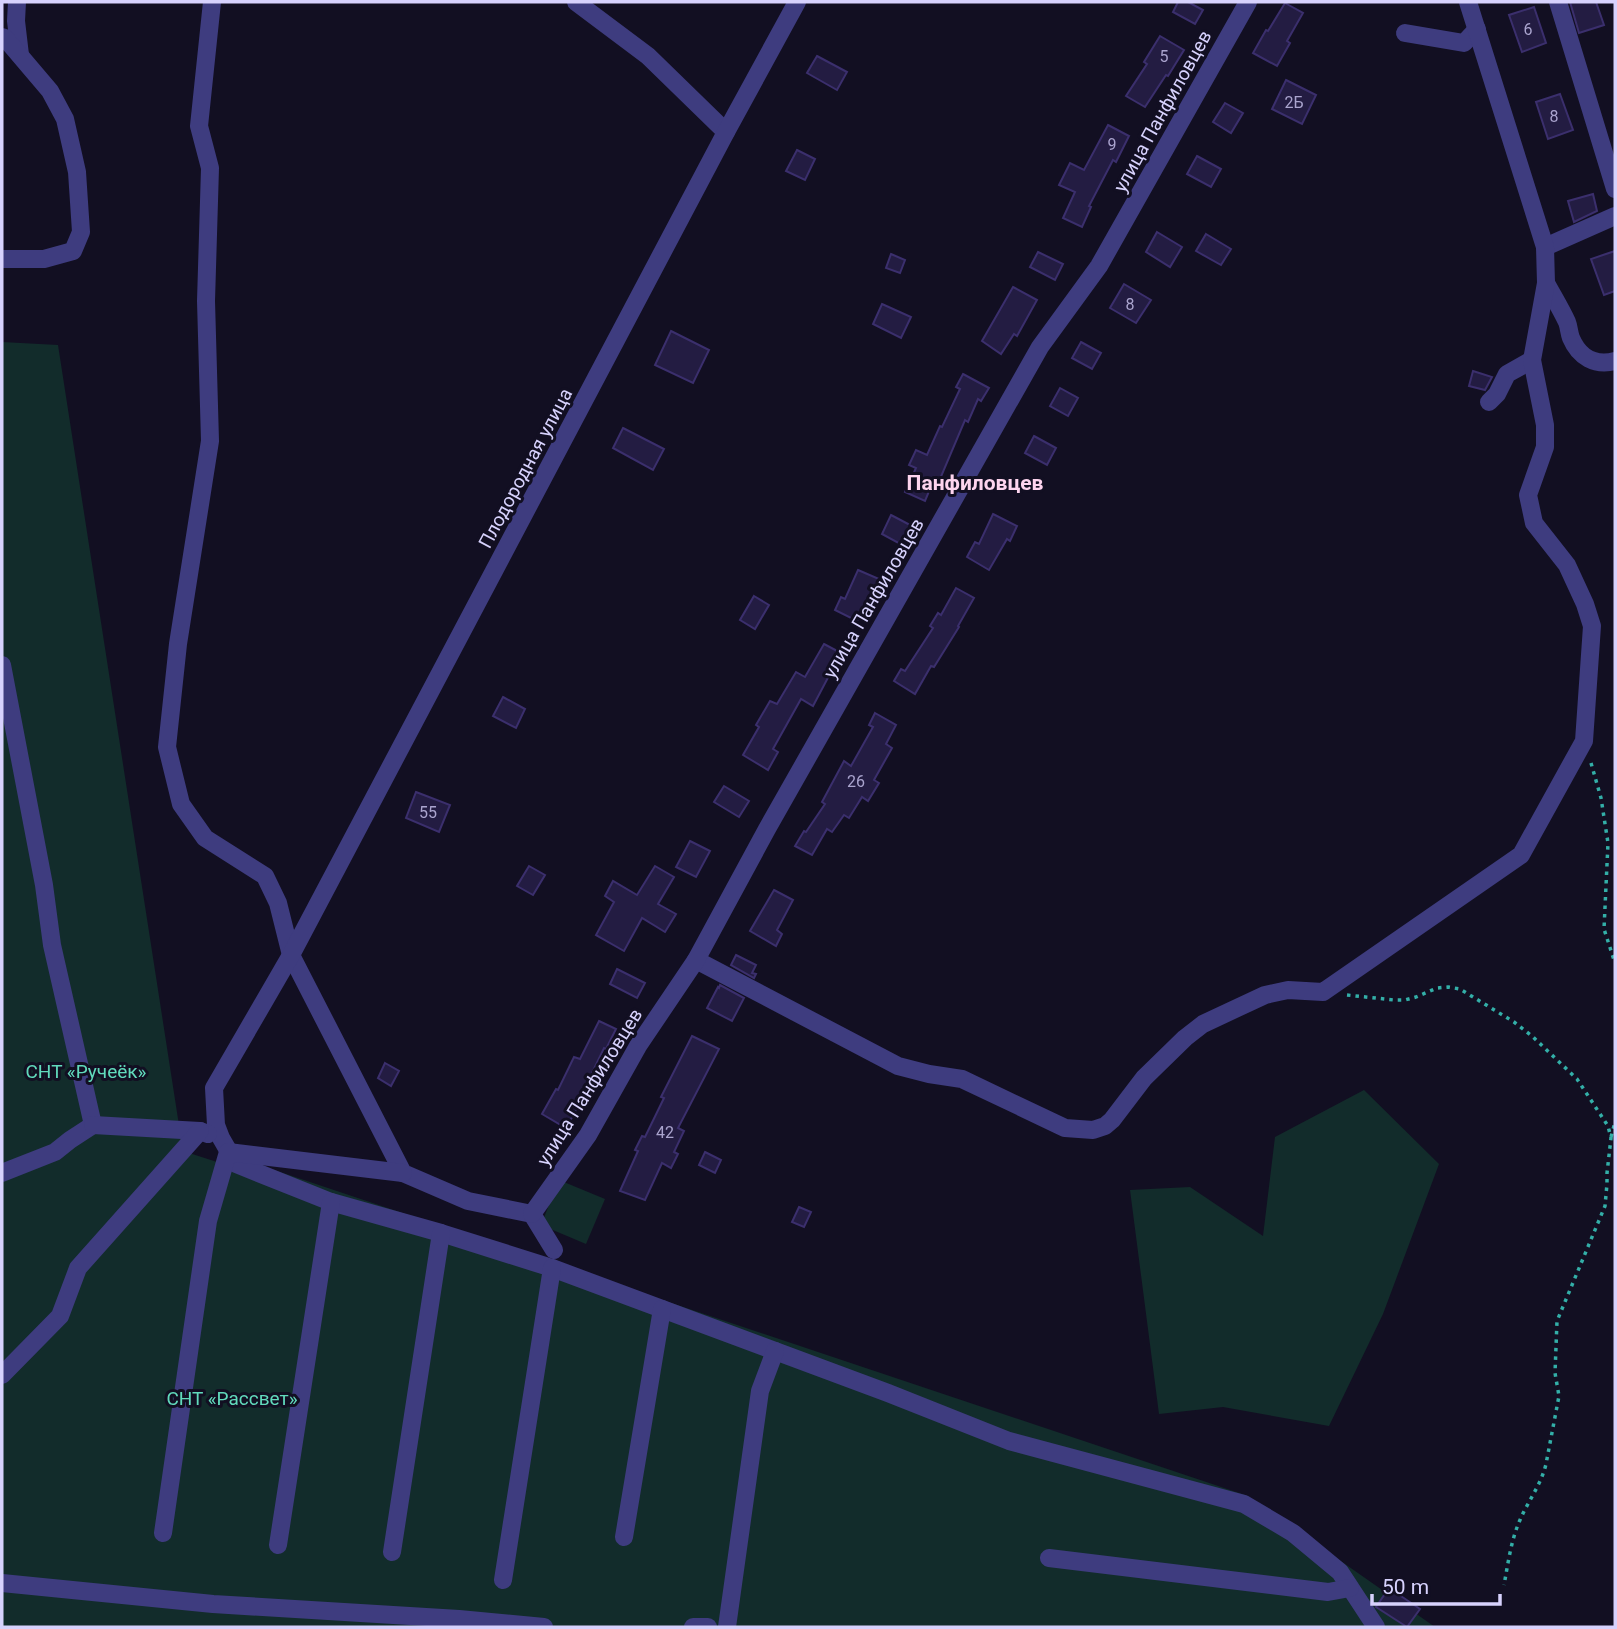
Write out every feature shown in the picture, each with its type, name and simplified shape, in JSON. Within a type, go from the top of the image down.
[{"type":"street","points":[[17,2],[20,55]]},
{"type":"street","points":[[212,2],[199,126],[210,169],[206,301],[210,441],[178,644],[167,747],[181,804],[205,838],[265,876],[278,903],[291,955],[403,1173]]},
{"type":"street","points":[[576,2],[649,56],[726,132]]},
{"type":"street","name":"Плодородная улица","points":[[224,1145],[216,1125],[214,1088],[291,955],[797,2]]},
{"type":"street","name":"улица Панфиловцев","points":[[532,1213],[588,1135],[638,1046],[696,960],[1040,347],[1099,266],[1248,2]]},
{"type":"street","points":[[696,960],[898,1066],[962,1079],[1065,1128],[1093,1130],[1112,1120],[1143,1078],[1203,1024],[1265,995],[1288,990],[1323,992],[1521,855],[1584,741],[1592,626],[1586,604],[1567,565],[1534,523],[1528,495],[1545,447],[1545,425],[1532,360],[1546,283],[1545,247],[1468,2]]},
{"type":"street","points":[[1559,2],[1615,188]]},
{"type":"street","points":[[1405,33],[1464,43],[1476,29]]},
{"type":"street","points":[[2,37],[50,91],[65,119],[77,172],[81,232],[73,251],[44,259],[2,259]]},
{"type":"street","points":[[1545,247],[1615,216]]},
{"type":"street","points":[[1546,283],[1568,324],[1570,336],[1582,355],[1591,361],[1615,361]]},
{"type":"street","points":[[1489,402],[1497,394],[1507,374],[1532,360]]},
{"type":"street","points":[[2,665],[44,885],[52,945],[93,1125]]},
{"type":"street","points":[[2,1173],[55,1152],[93,1125],[201,1131],[224,1145],[403,1173],[468,1201],[532,1213],[553,1259],[503,1580]]},
{"type":"street","points":[[2,1375],[60,1316],[78,1268],[201,1131]]},
{"type":"street","points":[[224,1145],[236,1164],[331,1202],[441,1233],[553,1259],[662,1309],[1009,1441],[1244,1504],[1293,1533],[1340,1573],[1376,1627]]},
{"type":"street","points":[[163,1533],[208,1221],[224,1145]]},
{"type":"street","points":[[278,1545],[331,1202]]},
{"type":"street","points":[[392,1552],[441,1233]]},
{"type":"street","points":[[624,1537],[662,1309]]},
{"type":"street","points":[[727,1627],[760,1391],[775,1351]]},
{"type":"street","points":[[1049,1558],[1328,1592],[1350,1588]]},
{"type":"street","points":[[2,1583],[213,1604],[303,1618],[459,1619],[544,1627]]},
{"type":"street","points":[[693,1627],[708,1627]]},
{"type":"path","points":[[1584,741],[1605,820],[1608,843],[1604,929],[1615,963]]},
{"type":"path","points":[[1323,992],[1394,1000],[1416,997],[1437,988],[1460,989],[1514,1022],[1577,1079],[1608,1126],[1611,1138]]},
{"type":"path","points":[[1504,1585],[1520,1520],[1546,1464],[1559,1396],[1555,1373],[1556,1321],[1605,1206],[1606,1173],[1615,1122]]},
{"type":"green space","name":"СНТ «Рассвет»","points":[[2,342],[58,345],[183,1151],[217,1162],[235,1157],[1248,1496],[1435,1627],[2,1627]]},
{"type":"green space","points":[[1364,1090],[1439,1164],[1383,1314],[1329,1426],[1223,1407],[1159,1414],[1130,1190],[1190,1187],[1263,1236],[1275,1137]]},
{"type":"green space","points":[[559,1180],[605,1199],[586,1244],[541,1225]]},
{"type":"building","points":[[1178,2],[1188,2],[1203,10],[1195,24],[1173,12]]},
{"type":"building","points":[[1570,2],[1596,2],[1604,25],[1579,33]]},
{"type":"building","points":[[1285,3],[1303,13],[1277,66],[1253,53]]},
{"type":"building","points":[[1534,7],[1546,43],[1522,52],[1509,15]]},
{"type":"building","points":[[1160,36],[1184,50],[1145,107],[1126,96],[1147,64],[1144,62]]},
{"type":"building","points":[[817,56],[847,72],[837,90],[807,73]]},
{"type":"building","points":[[1286,80],[1316,95],[1302,124],[1272,109]]},
{"type":"building","points":[[1560,94],[1573,130],[1548,139],[1536,102]]},
{"type":"building","points":[[1225,103],[1243,113],[1231,133],[1213,122]]},
{"type":"building","points":[[1108,125],[1129,136],[1089,206],[1091,207],[1082,227],[1063,218],[1075,192],[1059,185],[1070,163],[1084,170]]},
{"type":"building","points":[[797,150],[815,159],[805,180],[786,171]]},
{"type":"building","points":[[1197,156],[1221,169],[1211,187],[1187,174]]},
{"type":"building","points":[[1593,194],[1597,211],[1574,222],[1568,201]]},
{"type":"building","points":[[1157,232],[1182,247],[1170,267],[1146,252]]},
{"type":"building","points":[[1206,234],[1231,249],[1221,265],[1196,251]]},
{"type":"building","points":[[1615,251],[1615,291],[1604,295],[1591,259]]},
{"type":"building","points":[[1038,252],[1063,264],[1055,280],[1030,267]]},
{"type":"building","points":[[891,254],[905,260],[900,273],[886,268]]},
{"type":"building","points":[[1124,284],[1151,300],[1136,323],[1110,308]]},
{"type":"building","points":[[1013,287],[1037,300],[1017,336],[1014,334],[1001,354],[982,341]]},
{"type":"building","points":[[882,304],[911,317],[901,338],[873,324]]},
{"type":"building","points":[[671,331],[709,350],[693,383],[655,365]]},
{"type":"building","points":[[1081,342],[1101,353],[1092,369],[1072,358]]},
{"type":"building","points":[[1473,371],[1492,377],[1485,390],[1469,386]]},
{"type":"building","points":[[963,374],[989,388],[981,401],[978,399],[968,422],[965,420],[940,479],[935,477],[925,501],[905,492],[916,468],[909,465],[916,450],[927,455],[960,389],[956,387]]},
{"type":"building","points":[[1060,388],[1078,398],[1068,416],[1050,406]]},
{"type":"building","points":[[623,428],[664,449],[653,470],[613,448]]},
{"type":"building","points":[[1034,436],[1056,448],[1047,465],[1025,453]]},
{"type":"building","points":[[993,514],[1017,526],[1010,541],[1007,539],[989,570],[967,557],[975,542],[979,544]]},
{"type":"building","points":[[891,515],[912,526],[902,545],[882,534]]},
{"type":"building","points":[[858,570],[879,579],[857,621],[835,610],[841,597],[845,599]]},
{"type":"building","points":[[956,588],[974,598],[959,627],[915,694],[894,681],[901,669],[905,671],[933,628],[930,626],[938,613],[941,615]]},
{"type":"building","points":[[754,596],[769,605],[755,629],[740,620]]},
{"type":"building","points":[[824,644],[841,653],[813,706],[801,699],[773,749],[778,752],[768,770],[743,755],[759,727],[756,725],[770,701],[777,704],[796,672],[805,677]]},
{"type":"building","points":[[503,697],[525,709],[516,728],[493,716]]},
{"type":"building","points":[[875,713],[896,725],[886,744],[892,748],[874,780],[879,783],[868,801],[862,797],[849,818],[844,815],[832,832],[827,829],[812,855],[795,846],[825,804],[822,802],[844,761],[851,766],[873,727],[869,725]]},
{"type":"building","points":[[724,786],[749,801],[739,817],[714,802]]},
{"type":"building","points":[[416,792],[450,805],[439,832],[406,818]]},
{"type":"building","points":[[690,841],[710,851],[696,877],[676,867]]},
{"type":"building","points":[[529,866],[545,875],[533,895],[517,886]]},
{"type":"building","points":[[655,866],[674,877],[658,904],[676,914],[665,932],[642,918],[624,951],[596,935],[614,902],[605,896],[613,881],[637,895]]},
{"type":"building","points":[[774,890],[793,900],[777,930],[782,934],[776,946],[750,931]]},
{"type":"building","points":[[736,955],[756,965],[752,973],[756,974],[754,978],[731,965]]},
{"type":"building","points":[[617,969],[645,983],[637,998],[610,984]]},
{"type":"building","points":[[720,985],[744,998],[732,1021],[707,1008]]},
{"type":"building","points":[[599,1021],[616,1029],[606,1049],[604,1048],[566,1128],[542,1114],[556,1089],[558,1090],[574,1057],[580,1059]]},
{"type":"building","points":[[692,1036],[719,1049],[678,1128],[684,1131],[674,1152],[678,1154],[671,1168],[662,1163],[645,1200],[620,1191],[638,1151],[635,1150],[642,1136],[645,1137],[664,1098],[661,1097]]},
{"type":"building","points":[[385,1063],[399,1071],[391,1086],[378,1078]]},
{"type":"building","points":[[705,1152],[721,1160],[715,1173],[699,1165]]},
{"type":"building","points":[[799,1207],[811,1212],[804,1227],[792,1222]]},
{"type":"building","points":[[1389,1588],[1420,1609],[1407,1627],[1376,1607]]},
{"type":"district","name":"Панфиловцев","points":[[975,483]]},
{"type":"park label","name":"СНТ «Ручеёк»","points":[[86,1071]]}]
